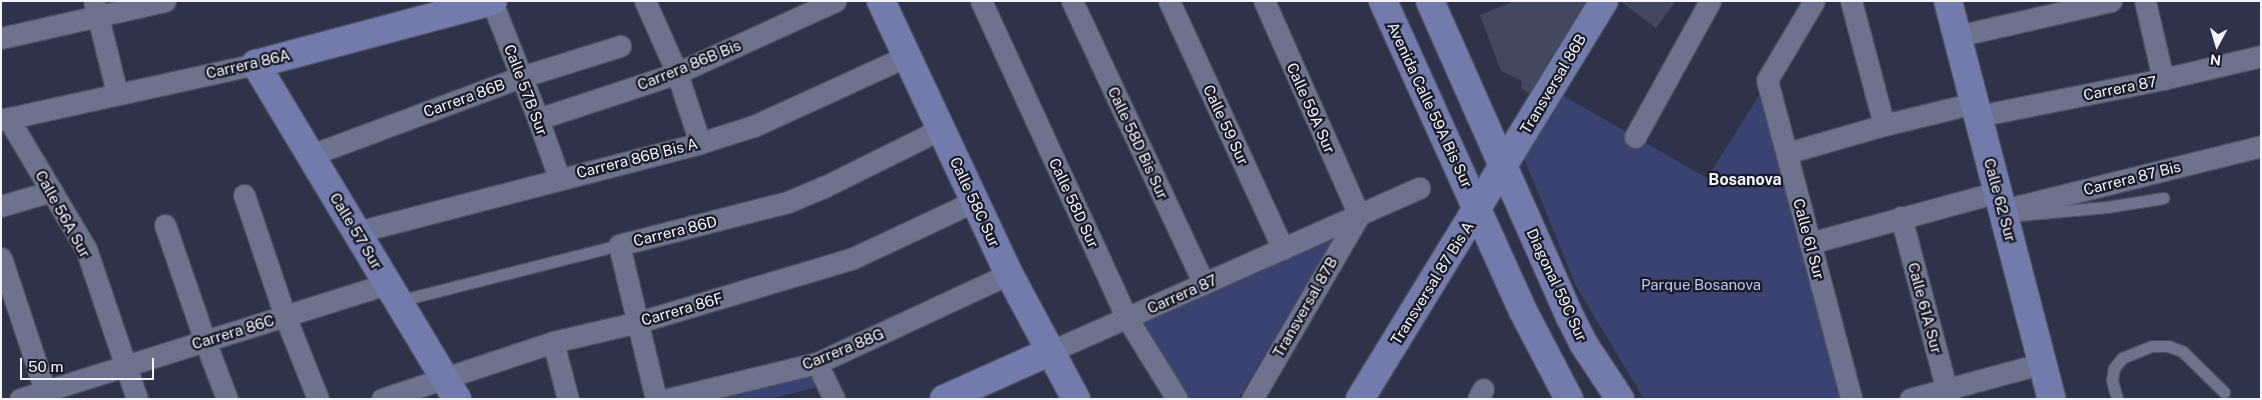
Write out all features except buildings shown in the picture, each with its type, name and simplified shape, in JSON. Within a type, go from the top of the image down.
[{"type":"street","points":[[1,38],[97,9],[165,1]]},
{"type":"street","points":[[645,1],[677,73],[700,143]]},
{"type":"street","name":"Carrera 86B Bis","points":[[538,119],[677,73],[835,1]]},
{"type":"street","name":"Calle 58C Sur","points":[[881,1],[1009,274],[1049,352],[1076,399]]},
{"type":"street","name":"Calle 58D Sur","points":[[981,1],[1127,318],[1177,399]]},
{"type":"street","name":"Calle 58D Bis Sur","points":[[1072,1],[1204,284]]},
{"type":"street","name":"Calle 59 Sur","points":[[1169,1],[1283,249]]},
{"type":"street","name":"Calle 59A Sur","points":[[1264,1],[1358,215]]},
{"type":"street","name":"Avenida Calle 59A Bis Sur","points":[[1383,1],[1477,209]]},
{"type":"street","points":[[1430,1],[1502,166]]},
{"type":"street","name":"Transversal 86B","points":[[1502,166],[1604,1]]},
{"type":"street","points":[[1635,137],[1710,1]]},
{"type":"street","name":"Calle 61 Sur","points":[[1814,1],[1767,80],[1851,399]]},
{"type":"street","points":[[1851,1],[1884,125]]},
{"type":"street","name":"Calle 62 Sur","points":[[1948,1],[2052,399]]},
{"type":"street","points":[[1957,36],[2111,1]]},
{"type":"street","points":[[2145,1],[2163,79]]},
{"type":"street","name":"Carrera 86A","points":[[5,119],[256,64],[480,3]]},
{"type":"street","name":"Calle 57B Sur","points":[[480,3],[521,77],[559,178]]},
{"type":"street","points":[[97,9],[117,93]]},
{"type":"street","name":"Carrera 86B","points":[[311,155],[521,77],[620,46]]},
{"type":"street","name":"Carrera 86B Bis A","points":[[357,232],[559,178],[700,143],[754,126],[907,56]]},
{"type":"street","name":"Carrera 87","points":[[1786,153],[1884,125],[2163,79],[2261,56]]},
{"type":"street","name":"Calle 57 Sur","points":[[256,64],[451,388]]},
{"type":"street","name":"Calle 56A Sur","points":[[5,119],[52,191],[86,250],[137,399]]},
{"type":"street","name":"Carrera 86D","points":[[619,245],[788,202],[824,187],[941,129]]},
{"type":"street","name":"Carrera 87 Bis","points":[[1810,243],[1901,217],[2002,206],[2261,146]]},
{"type":"street","name":"Transversal 87 Bis A","points":[[1360,399],[1502,166]]},
{"type":"street","name":"Diagonal 59C Sur","points":[[1502,166],[1583,343],[1620,399]]},
{"type":"street","name":"Carrera 87","points":[[944,399],[1419,188]]},
{"type":"street","points":[[1,206],[52,191]]},
{"type":"street","points":[[244,195],[285,316],[318,399]]},
{"type":"street","name":"Carrera 86F","points":[[382,399],[451,388],[553,342],[639,322],[850,259],[975,201]]},
{"type":"street","points":[[1477,209],[1535,335],[1569,399]]},
{"type":"street","name":"Transversal 87B","points":[[1252,399],[1358,215]]},
{"type":"street","name":"Calle 61A Sur","points":[[1901,217],[1948,394]]},
{"type":"street","points":[[165,225],[204,341],[227,399]]},
{"type":"street","points":[[619,245],[656,399]]},
{"type":"street","points":[[1,258],[47,395]]},
{"type":"street","name":"Carrera 88G","points":[[668,399],[817,363],[1009,274]]},
{"type":"street","name":"Carrera 86C","points":[[20,399],[47,395],[125,366],[285,316],[393,293]]},
{"type":"street","points":[[553,342],[568,399]]},
{"type":"street","points":[[1910,399],[1948,394],[2043,363]]},
{"type":"street","points":[[822,374],[834,399]]},
{"type":"lane","points":[[2002,206],[2106,208],[2163,198]]},
{"type":"lane","name":"Carrera 86D","points":[[393,293],[619,245]]},
{"type":"lane","points":[[2117,399],[2112,380],[2114,368],[2122,358],[2152,346],[2168,346],[2182,351],[2224,392]]},
{"type":"green space","name":"Parque Bosanova","points":[[1762,91],[1842,399],[1644,399],[1576,286],[1524,158],[1562,95],[1707,178]]},
{"type":"green space","points":[[1338,231],[1238,399],[1184,399],[1133,322]]},
{"type":"green space","points":[[814,370],[818,387],[770,399],[693,399]]},
{"type":"district","name":"Bosanova","points":[[1745,180]]}]
